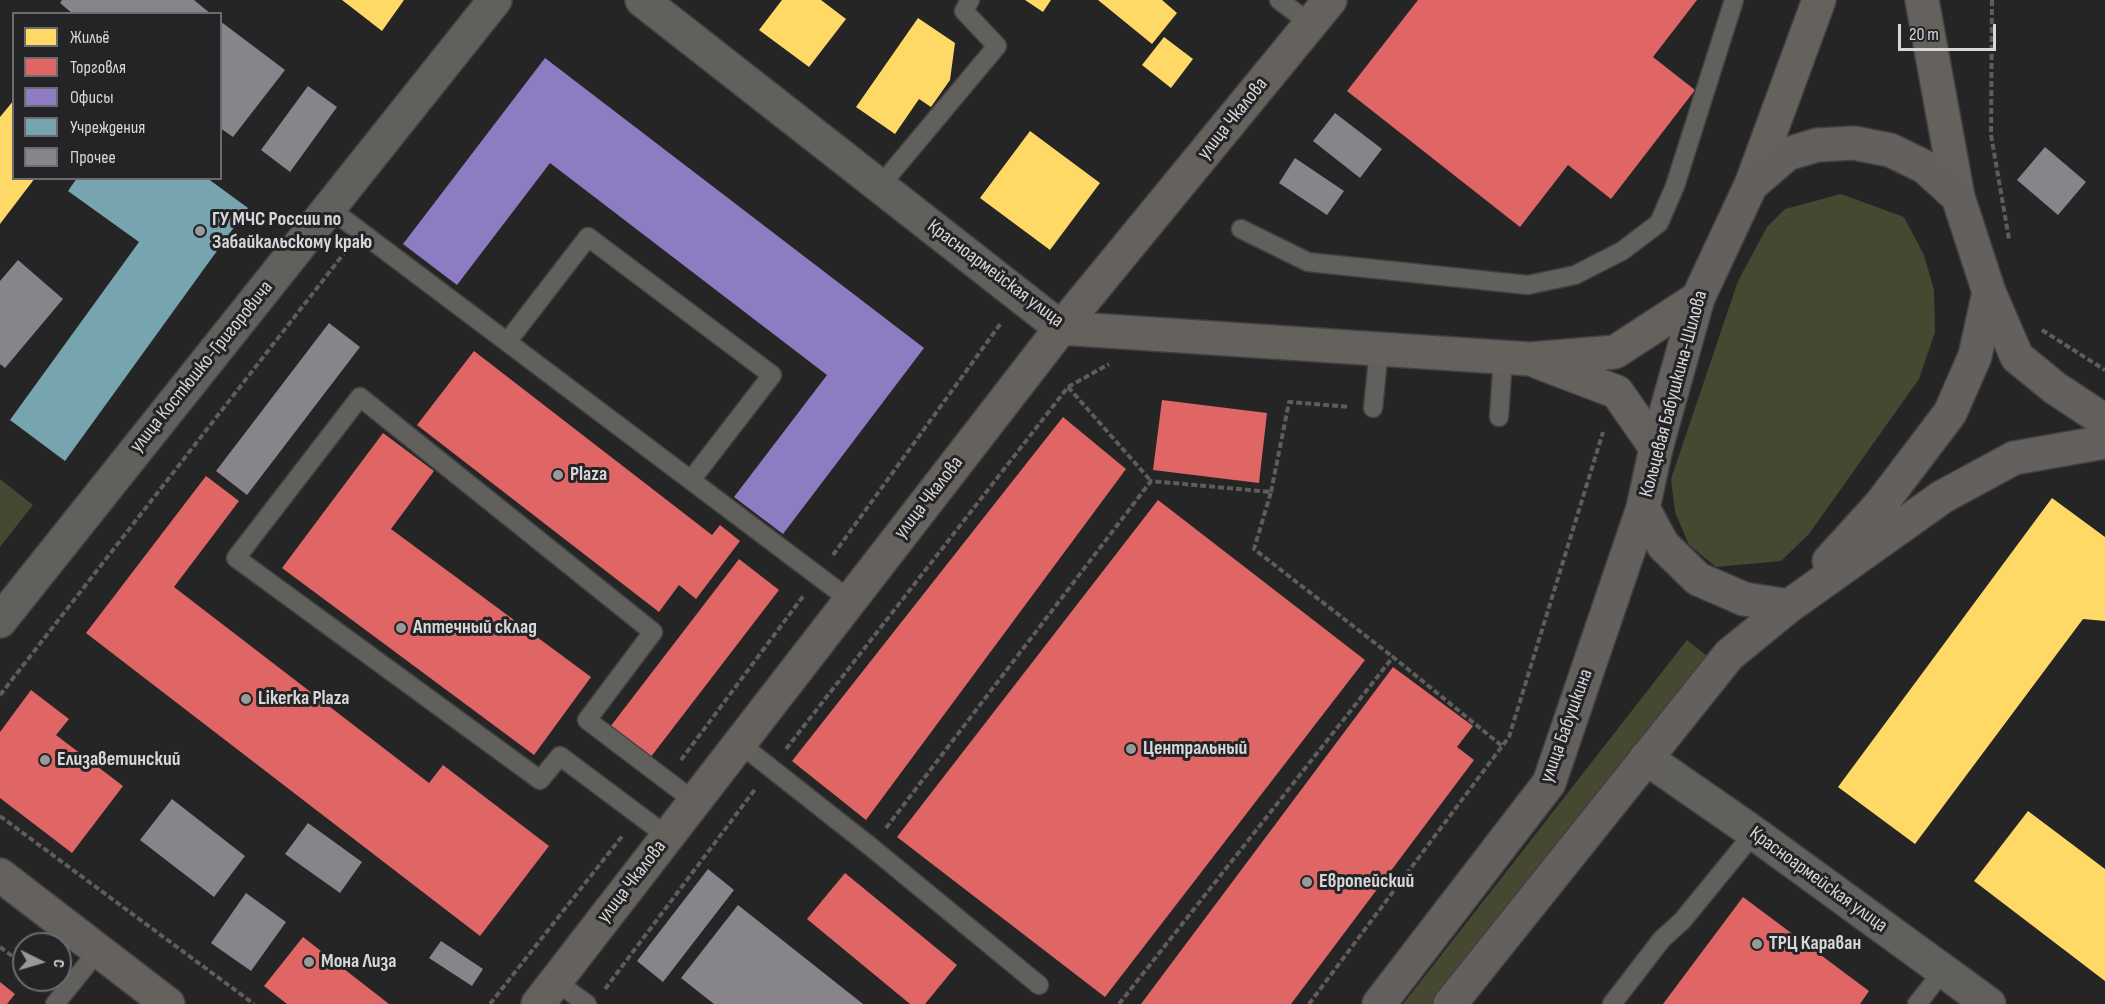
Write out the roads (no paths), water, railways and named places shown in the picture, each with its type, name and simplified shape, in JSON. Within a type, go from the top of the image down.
[{"type":"main road","points":[[1750,185],[1819,0]]},
{"type":"main road","points":[[1922,0],[1958,197]]},
{"type":"main road","name":"улица Чкалова","points":[[547,992],[1061,328],[1321,12]]},
{"type":"main road","name":"Кольцевая Бабушкина-Шилова","points":[[1789,606],[1744,599],[1698,579],[1664,545],[1643,508],[1656,448],[1698,298],[1750,185],[1786,154],[1817,145],[1854,143],[1890,150],[1925,167],[1958,197],[1989,292],[2017,357],[2055,388],[2105,421]]},
{"type":"main road","points":[[1789,606],[1881,504],[1950,413],[1975,356],[1989,292]]},
{"type":"main road","points":[[1516,358],[1615,352],[1698,298]]},
{"type":"main road","name":"Красноармейская улица","points":[[1061,328],[1516,358]]},
{"type":"main road","points":[[1516,358],[1617,392],[1656,448]]},
{"type":"main road","points":[[1450,1004],[1729,655],[1789,606],[1942,497],[2014,458],[2105,442]]},
{"type":"main road","name":"улица Бабушкина","points":[[1379,1004],[1549,783],[1643,508]]},
{"type":"main road","points":[[0,875],[168,1004]]},
{"type":"street","name":"улица Костюшко-Григоровича","points":[[0,621],[495,0]]},
{"type":"street","name":"Красноармейская улица","points":[[642,0],[1061,328]]},
{"type":"street","name":"Красноармейская улица","points":[[1646,758],[1754,833],[1989,1004]]},
{"type":"lane","points":[[880,186],[997,46],[964,11],[970,0]]},
{"type":"lane","points":[[1279,0],[1321,12]]},
{"type":"lane","points":[[1241,229],[1308,262],[1527,285],[1575,275],[1622,251],[1659,223],[1675,186],[1734,0]]},
{"type":"lane","points":[[329,208],[850,600]]},
{"type":"lane","points":[[507,342],[588,237],[772,375],[691,480]]},
{"type":"lane","points":[[1373,408],[1378,349]]},
{"type":"lane","points":[[1498,417],[1516,358]]},
{"type":"lane","points":[[667,836],[560,756],[540,780],[236,558],[360,397],[652,632],[587,720],[694,801]]},
{"type":"lane","points":[[739,743],[871,847],[1039,985]]},
{"type":"lane","points":[[1612,1004],[1662,939],[1682,921],[1754,833]]},
{"type":"lane","points":[[55,1004],[98,951]]},
{"type":"lane","points":[[1917,1004],[1943,971]]},
{"type":"lane","points":[[547,992],[594,999]]},
{"type":"place","name":"ГУ МЧС России по Забайкальскому краю","points":[[200,231]]},
{"type":"place","name":"Plaza","points":[[558,475]]},
{"type":"place","name":"Аптечный склад","points":[[401,628]]},
{"type":"place","name":"Likerka Plaza","points":[[246,699]]},
{"type":"place","name":"Центральный","points":[[1131,749]]},
{"type":"place","name":"Елизаветинский","points":[[45,760]]},
{"type":"place","name":"Европейский","points":[[1307,882]]},
{"type":"place","name":"ТРЦ Караван","points":[[1757,944]]},
{"type":"place","name":"Мона Лиза","points":[[309,962]]}]
